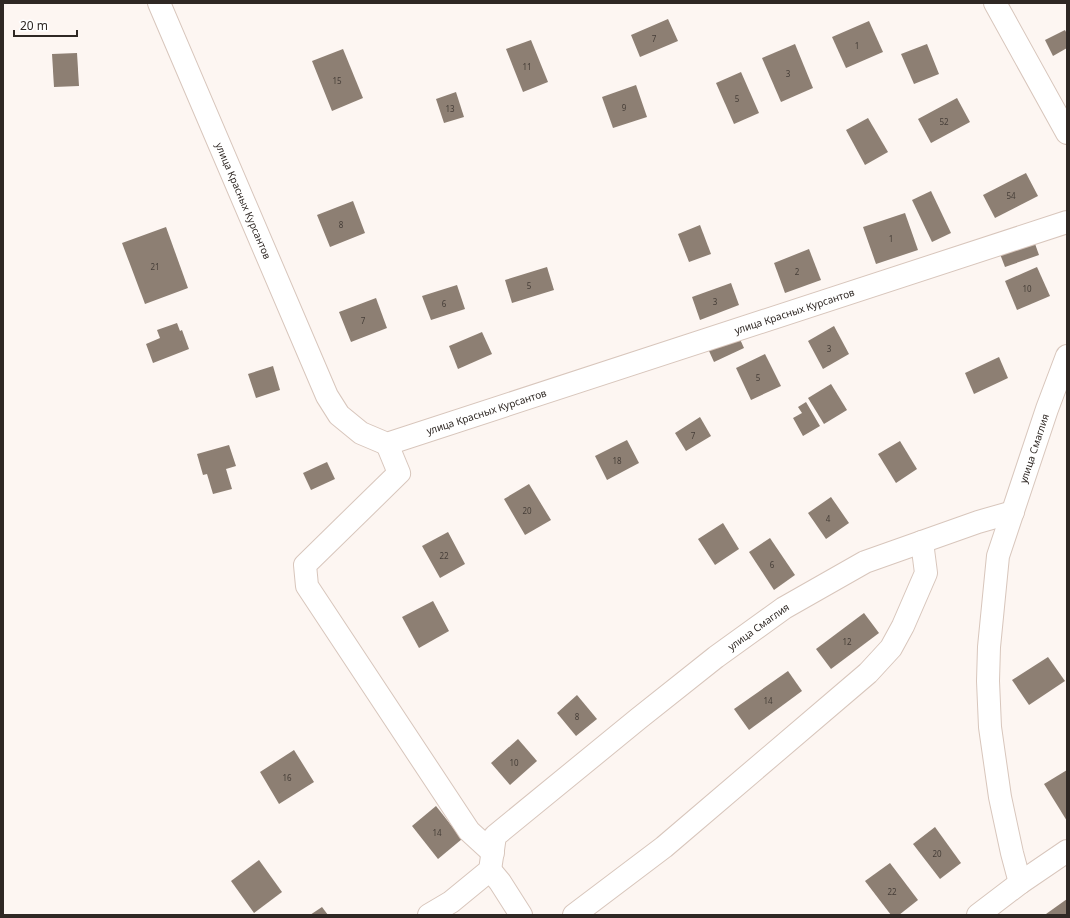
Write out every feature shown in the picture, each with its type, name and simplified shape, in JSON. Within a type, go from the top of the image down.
[{"type":"street","name":"улица Красных Курсантов","points":[[159,3],[327,396],[339,415],[361,433],[387,444],[1067,222]]},
{"type":"street","points":[[995,3],[1067,133]]},
{"type":"street","name":"улица Смаглия","points":[[491,862],[495,836],[716,657],[784,608],[865,562],[978,522],[1013,512],[1047,409],[1067,356]]},
{"type":"street","points":[[387,444],[399,473],[305,565],[307,586],[469,832],[491,862],[500,882],[521,915]]},
{"type":"street","points":[[1013,512],[998,556],[988,681],[990,727],[1000,797],[1020,883]]},
{"type":"street","points":[[574,915],[664,847],[868,673],[891,648],[903,626],[926,573],[922,542]]},
{"type":"street","points":[[978,915],[1020,883],[1067,851]]},
{"type":"street","points":[[430,915],[451,902],[491,862]]},
{"type":"building","points":[[668,19],[678,41],[640,57],[631,35]]},
{"type":"building","points":[[869,21],[883,52],[846,68],[832,37]]},
{"type":"building","points":[[1065,30],[1067,34],[1067,48],[1053,56],[1045,40]]},
{"type":"building","points":[[531,40],[548,82],[523,92],[506,49]]},
{"type":"building","points":[[795,44],[813,88],[781,102],[762,58]]},
{"type":"building","points":[[927,44],[939,74],[914,84],[901,54]]},
{"type":"building","points":[[343,49],[363,98],[332,111],[312,61]]},
{"type":"building","points":[[77,53],[79,86],[54,87],[52,54]]},
{"type":"building","points":[[741,72],[759,113],[734,124],[716,83]]},
{"type":"building","points":[[636,85],[647,117],[613,128],[602,97]]},
{"type":"building","points":[[456,92],[464,117],[444,123],[436,99]]},
{"type":"building","points":[[957,98],[970,122],[931,143],[918,119]]},
{"type":"building","points":[[868,118],[888,152],[865,165],[846,130]]},
{"type":"building","points":[[1026,173],[1038,196],[995,218],[983,195]]},
{"type":"building","points":[[931,191],[951,233],[932,242],[912,200]]},
{"type":"building","points":[[353,201],[365,233],[330,247],[317,215]]},
{"type":"building","points":[[905,213],[918,250],[876,264],[863,227]]},
{"type":"building","points":[[700,225],[711,254],[689,262],[678,234]]},
{"type":"building","points":[[166,227],[188,288],[145,304],[122,243]]},
{"type":"building","points":[[1034,241],[1039,255],[1005,267],[1000,254]]},
{"type":"building","points":[[809,249],[821,280],[785,293],[774,263]]},
{"type":"building","points":[[547,267],[554,290],[512,303],[505,280]]},
{"type":"building","points":[[1037,267],[1050,296],[1017,310],[1005,281]]},
{"type":"building","points":[[731,283],[739,305],[700,320],[692,297]]},
{"type":"building","points":[[457,285],[465,309],[431,320],[422,296]]},
{"type":"building","points":[[376,298],[387,328],[351,342],[339,312]]},
{"type":"building","points":[[177,323],[180,331],[182,330],[189,349],[153,363],[146,344],[160,338],[157,330]]},
{"type":"building","points":[[834,326],[849,354],[823,369],[808,341]]},
{"type":"building","points":[[482,332],[492,354],[458,369],[449,346]]},
{"type":"building","points":[[739,337],[744,348],[714,362],[709,351]]},
{"type":"building","points":[[765,354],[781,386],[751,400],[736,368]]},
{"type":"building","points":[[999,357],[1008,378],[974,394],[965,373]]},
{"type":"building","points":[[273,366],[280,390],[256,398],[248,374]]},
{"type":"building","points":[[831,384],[847,410],[824,424],[808,398]]},
{"type":"building","points":[[806,402],[820,426],[803,436],[793,418],[802,413],[798,407]]},
{"type":"building","points":[[700,417],[711,436],[686,451],[675,433]]},
{"type":"building","points":[[627,440],[639,463],[607,480],[595,456]]},
{"type":"building","points":[[900,441],[917,469],[896,483],[878,454]]},
{"type":"building","points":[[229,445],[236,466],[226,469],[232,489],[213,494],[207,474],[203,475],[197,454]]},
{"type":"building","points":[[327,462],[335,479],[311,490],[303,473]]},
{"type":"building","points":[[529,484],[551,520],[525,535],[504,499]]},
{"type":"building","points":[[831,497],[849,523],[826,539],[808,513]]},
{"type":"building","points":[[723,523],[739,549],[715,565],[698,539]]},
{"type":"building","points":[[448,532],[465,564],[440,578],[422,546]]},
{"type":"building","points":[[770,538],[795,575],[774,590],[749,552]]},
{"type":"building","points":[[433,601],[449,631],[419,648],[402,617]]},
{"type":"building","points":[[864,613],[879,633],[831,669],[816,649]]},
{"type":"building","points":[[1048,657],[1065,681],[1029,705],[1012,680]]},
{"type":"building","points":[[788,671],[802,691],[749,730],[734,709]]},
{"type":"building","points":[[577,695],[597,719],[576,736],[557,713]]},
{"type":"building","points":[[518,739],[537,761],[510,785],[491,763]]},
{"type":"building","points":[[294,750],[314,782],[279,804],[260,772]]},
{"type":"building","points":[[1067,770],[1067,821],[1044,784]]},
{"type":"building","points":[[436,806],[462,839],[438,859],[412,826]]},
{"type":"building","points":[[935,827],[961,863],[940,879],[913,844]]},
{"type":"building","points":[[259,860],[282,892],[254,913],[231,881]]},
{"type":"building","points":[[890,863],[918,900],[899,915],[891,915],[865,881]]},
{"type":"building","points":[[1067,899],[1067,915],[1046,914]]},
{"type":"building","points":[[322,907],[328,915],[310,915]]}]
